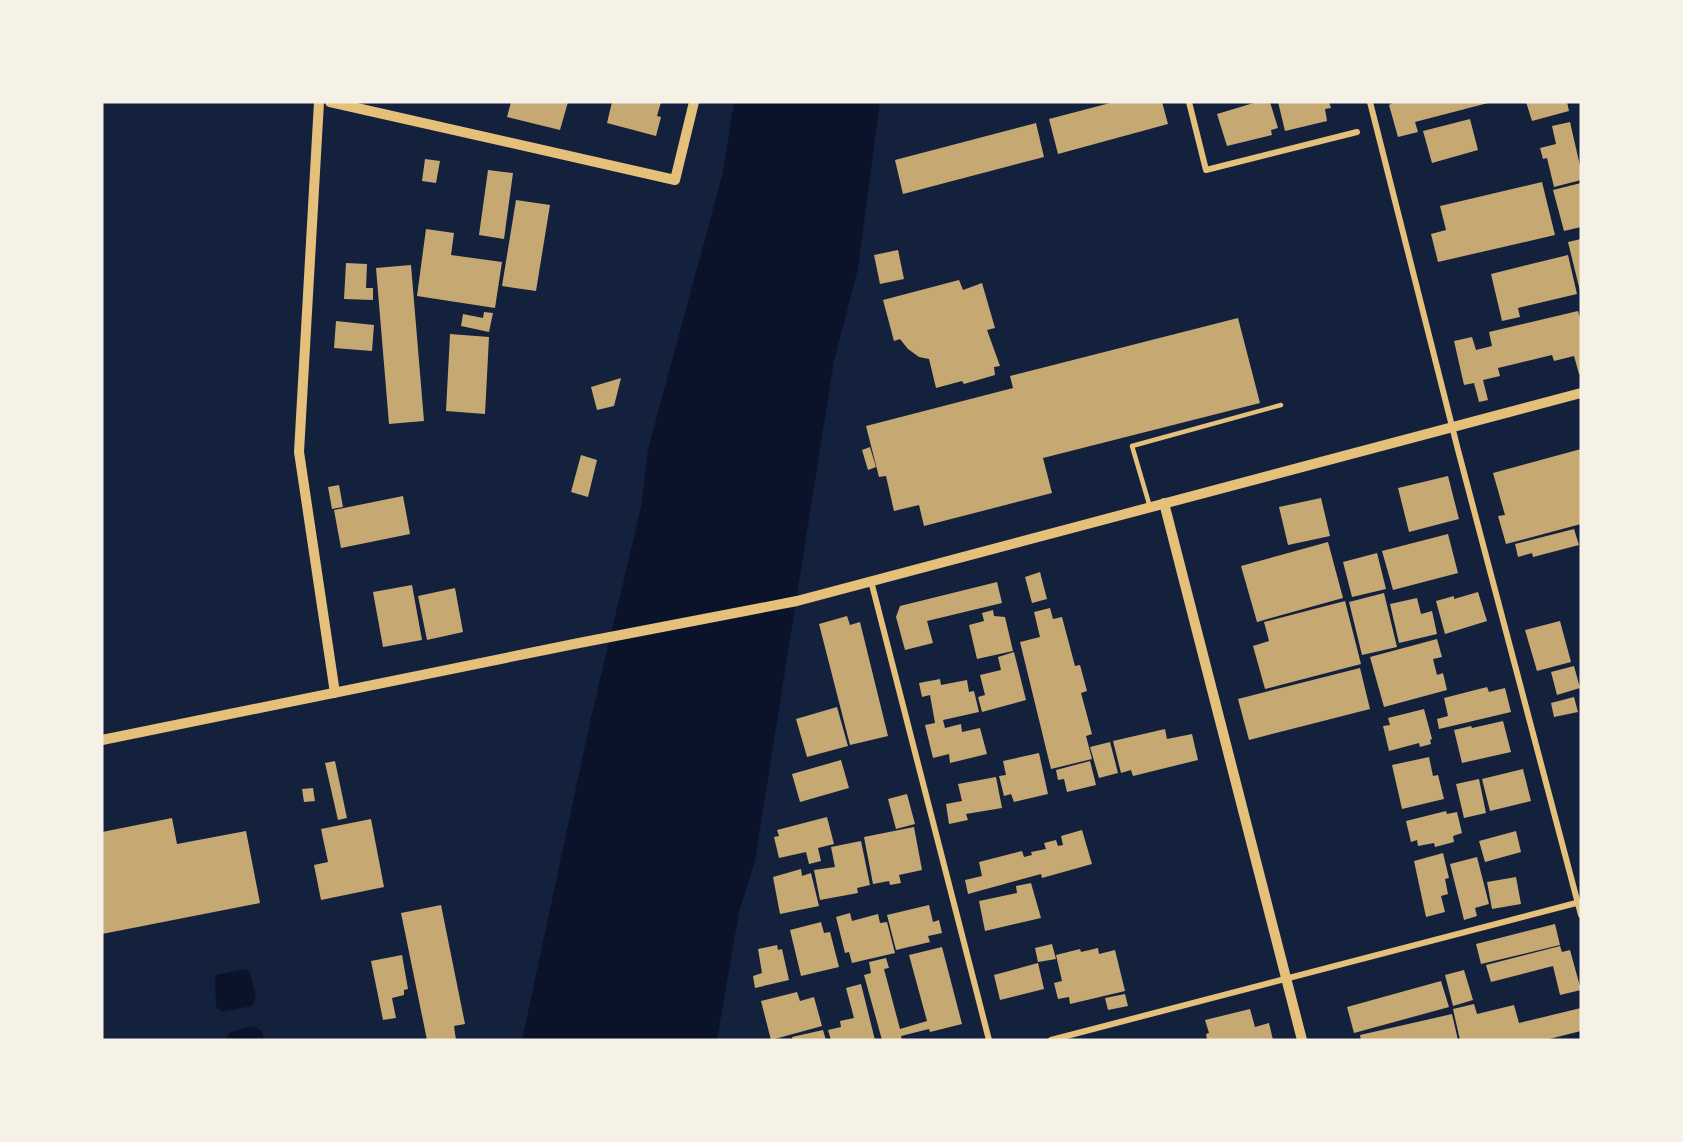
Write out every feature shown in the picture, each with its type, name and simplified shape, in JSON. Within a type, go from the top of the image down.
[{"type":"street","points":[[319,102],[299,452],[335,693]]},
{"type":"street","points":[[330,102],[675,180],[694,102]]},
{"type":"street","points":[[1189,102],[1206,170],[1357,132]]},
{"type":"street","points":[[1370,102],[1581,915]]},
{"type":"street","points":[[102,740],[797,601],[1581,393]]},
{"type":"street","points":[[1164,503],[1302,1040]]},
{"type":"street","points":[[871,581],[989,1040]]},
{"type":"street","points":[[1051,1040],[1579,903]]},
{"type":"lane","points":[[1150,507],[1132,446],[1281,405]]},
{"type":"water","points":[[734,102],[880,102],[858,269],[834,361],[755,861],[739,912],[717,1040],[522,1040],[590,722],[641,507],[648,449],[722,176]]},
{"type":"water","points":[[245,969],[250,972],[256,998],[252,1006],[222,1012],[216,1007],[216,975]]},
{"type":"water","points":[[253,1026],[262,1031],[264,1040],[226,1040],[230,1032]]},
{"type":"building","points":[[511,102],[568,102],[560,130],[507,117]]},
{"type":"building","points":[[612,102],[661,102],[657,116],[661,117],[656,136],[607,123]]},
{"type":"building","points":[[1114,102],[1162,102],[1168,124],[1058,154],[1049,119]]},
{"type":"building","points":[[1257,102],[1270,102],[1278,128],[1271,130],[1272,135],[1227,146],[1217,114]]},
{"type":"building","points":[[1278,102],[1329,102],[1331,108],[1325,109],[1327,121],[1285,131]]},
{"type":"building","points":[[1394,102],[1488,103],[1415,122],[1418,132],[1398,137],[1389,105]]},
{"type":"building","points":[[1526,102],[1567,102],[1569,111],[1532,121]]},
{"type":"building","points":[[1470,119],[1478,150],[1432,163],[1423,131]]},
{"type":"building","points":[[1570,122],[1581,170],[1581,180],[1554,187],[1547,158],[1543,159],[1540,148],[1556,144],[1552,126]]},
{"type":"building","points":[[1036,123],[1044,157],[903,194],[895,160]]},
{"type":"building","points":[[425,159],[440,161],[436,183],[422,181]]},
{"type":"building","points":[[488,170],[513,173],[504,239],[479,235]]},
{"type":"building","points":[[1542,182],[1555,235],[1438,262],[1431,234],[1446,230],[1440,206]]},
{"type":"building","points":[[1581,183],[1581,227],[1564,231],[1553,190]]},
{"type":"building","points":[[516,200],[550,205],[536,291],[502,286]]},
{"type":"building","points":[[426,229],[454,233],[451,255],[502,262],[495,308],[417,296]]},
{"type":"building","points":[[1581,239],[1581,291],[1580,291],[1568,242]]},
{"type":"building","points":[[898,250],[904,279],[880,284],[874,255]]},
{"type":"building","points":[[1568,255],[1577,294],[1518,308],[1520,317],[1502,321],[1491,274]]},
{"type":"building","points":[[346,263],[367,264],[366,288],[373,288],[373,300],[344,299]]},
{"type":"building","points":[[411,265],[424,421],[389,424],[376,268]]},
{"type":"building","points":[[959,280],[963,290],[982,283],[995,328],[987,330],[1000,366],[994,367],[995,375],[964,384],[962,381],[936,388],[929,359],[919,357],[900,339],[894,341],[883,300]]},
{"type":"building","points":[[1578,311],[1581,322],[1581,374],[1579,374],[1574,356],[1554,361],[1552,355],[1498,368],[1500,376],[1483,380],[1488,400],[1479,402],[1474,383],[1464,385],[1454,341],[1472,337],[1476,350],[1492,346],[1489,332]]},
{"type":"building","points":[[484,312],[493,313],[489,332],[461,326],[463,314],[483,318]]},
{"type":"building","points":[[1238,318],[1260,403],[1043,458],[1052,493],[924,526],[919,505],[894,511],[886,476],[879,477],[866,426],[1013,388],[1010,376]]},
{"type":"building","points":[[336,321],[374,325],[372,351],[334,348]]},
{"type":"building","points":[[450,334],[489,337],[485,414],[446,411]]},
{"type":"building","points":[[621,378],[614,406],[597,410],[591,387]]},
{"type":"building","points":[[870,447],[876,467],[868,470],[862,450]]},
{"type":"building","points":[[1581,449],[1581,524],[1506,544],[1498,516],[1505,515],[1493,473]]},
{"type":"building","points":[[581,455],[597,460],[588,497],[571,492]]},
{"type":"building","points":[[1448,476],[1459,519],[1409,532],[1398,488]]},
{"type":"building","points":[[339,485],[343,507],[332,509],[328,487]]},
{"type":"building","points":[[403,496],[410,534],[341,548],[334,510]]},
{"type":"building","points":[[1321,498],[1330,536],[1288,545],[1279,507]]},
{"type":"building","points":[[1574,529],[1579,545],[1533,557],[1532,553],[1518,557],[1515,544]]},
{"type":"building","points":[[1448,534],[1458,573],[1393,590],[1382,551]]},
{"type":"building","points":[[1328,542],[1343,598],[1257,622],[1241,566]]},
{"type":"building","points":[[1377,553],[1386,589],[1352,597],[1343,562]]},
{"type":"building","points":[[1040,572],[1047,599],[1032,603],[1025,577]]},
{"type":"building","points":[[997,582],[1002,603],[927,621],[933,643],[905,650],[896,617],[900,606]]},
{"type":"building","points":[[412,585],[422,640],[383,647],[373,592]]},
{"type":"building","points":[[455,588],[463,632],[427,640],[418,596]]},
{"type":"building","points":[[1478,592],[1487,621],[1445,634],[1436,601],[1454,596],[1454,599]]},
{"type":"building","points":[[1384,593],[1397,647],[1362,655],[1349,602]]},
{"type":"building","points":[[1417,598],[1421,614],[1432,611],[1437,634],[1399,643],[1390,604]]},
{"type":"building","points":[[1345,601],[1361,664],[1265,689],[1253,646],[1269,641],[1264,622]]},
{"type":"building","points":[[1050,608],[1053,619],[1062,617],[1075,666],[1080,665],[1087,691],[1081,693],[1092,734],[1086,736],[1092,759],[1051,769],[1020,642],[1040,637],[1034,612]]},
{"type":"building","points":[[993,610],[994,616],[1005,617],[1013,651],[977,659],[969,625],[984,621],[982,613]]},
{"type":"building","points":[[847,616],[850,625],[860,622],[888,736],[850,745],[819,624]]},
{"type":"building","points":[[1560,621],[1571,662],[1537,671],[1525,630]]},
{"type":"building","points":[[1437,639],[1442,657],[1433,659],[1437,675],[1443,673],[1447,690],[1384,707],[1370,657]]},
{"type":"building","points":[[1014,652],[1026,700],[982,712],[978,697],[985,695],[980,675],[1001,670],[998,657]]},
{"type":"building","points":[[1574,666],[1580,688],[1557,695],[1551,672]]},
{"type":"building","points":[[1360,668],[1370,709],[1249,740],[1238,699]]},
{"type":"building","points":[[940,679],[941,685],[967,680],[969,692],[974,691],[979,712],[943,720],[945,728],[961,724],[962,732],[980,728],[987,754],[950,763],[949,754],[933,758],[925,725],[935,723],[930,695],[922,697],[919,683]]},
{"type":"building","points":[[1487,687],[1489,692],[1505,688],[1511,712],[1439,729],[1437,719],[1448,716],[1444,698]]},
{"type":"building","points":[[1574,697],[1578,712],[1554,717],[1551,703]]},
{"type":"building","points":[[837,707],[848,746],[807,757],[796,719]]},
{"type":"building","points":[[1424,709],[1432,739],[1431,744],[1420,747],[1419,743],[1389,751],[1383,726],[1390,725],[1388,718]]},
{"type":"building","points":[[1503,721],[1511,752],[1462,763],[1454,730]]},
{"type":"building","points":[[1165,729],[1167,739],[1192,734],[1198,760],[1133,776],[1131,770],[1121,773],[1113,741]]},
{"type":"building","points":[[1110,742],[1118,773],[1099,778],[1090,747]]},
{"type":"building","points":[[1039,753],[1048,794],[1014,802],[1011,794],[1004,796],[999,776],[1006,775],[1003,761]]},
{"type":"building","points":[[1429,757],[1433,776],[1438,775],[1444,799],[1402,809],[1392,765]]},
{"type":"building","points":[[841,760],[849,788],[800,802],[792,774]]},
{"type":"building","points":[[335,761],[347,818],[338,820],[325,763]]},
{"type":"building","points":[[1090,761],[1096,785],[1067,792],[1064,779],[1058,780],[1056,770]]},
{"type":"building","points":[[1523,769],[1531,801],[1490,811],[1482,779]]},
{"type":"building","points":[[996,777],[1002,808],[966,814],[968,820],[949,824],[946,804],[962,801],[958,784]]},
{"type":"building","points":[[1479,779],[1486,813],[1464,818],[1456,784]]},
{"type":"building","points":[[313,788],[315,801],[304,802],[302,789]]},
{"type":"building","points":[[907,794],[915,824],[896,829],[888,799]]},
{"type":"building","points":[[1446,811],[1447,814],[1457,812],[1462,833],[1453,836],[1454,842],[1435,847],[1434,843],[1418,846],[1417,840],[1411,842],[1406,821]]},
{"type":"building","points":[[827,817],[834,844],[818,848],[821,861],[809,864],[806,852],[779,858],[774,837],[779,836],[777,830]]},
{"type":"building","points":[[172,818],[177,844],[246,831],[260,903],[102,934],[102,832]]},
{"type":"building","points":[[371,819],[384,887],[321,900],[314,865],[328,862],[321,829]]},
{"type":"building","points":[[914,827],[922,870],[899,875],[901,883],[890,885],[889,881],[873,884],[864,837]]},
{"type":"building","points":[[1082,830],[1092,864],[1042,878],[1041,874],[968,894],[965,880],[982,876],[979,862],[1022,851],[1024,857],[1032,855],[1031,852],[1046,849],[1044,843],[1056,840],[1058,846],[1063,845],[1061,836]]},
{"type":"building","points":[[1516,831],[1521,852],[1485,862],[1479,841]]},
{"type":"building","points":[[861,841],[870,885],[857,888],[858,893],[820,900],[814,870],[835,867],[831,847]]},
{"type":"building","points":[[1443,853],[1449,878],[1445,879],[1448,894],[1441,896],[1445,912],[1426,917],[1414,861]]},
{"type":"building","points":[[1477,857],[1489,904],[1475,908],[1477,916],[1464,920],[1450,864]]},
{"type":"building","points":[[801,869],[802,876],[811,873],[819,906],[780,914],[773,877]]},
{"type":"building","points":[[1516,877],[1521,904],[1492,909],[1487,882]]},
{"type":"building","points":[[1031,883],[1041,918],[985,931],[979,901],[1017,893],[1016,886]]},
{"type":"building","points":[[441,905],[465,1024],[454,1026],[456,1040],[427,1040],[401,913]]},
{"type":"building","points":[[929,905],[933,922],[939,920],[942,933],[928,936],[930,942],[896,950],[887,915]]},
{"type":"building","points":[[850,913],[852,921],[878,914],[880,923],[887,922],[895,953],[852,963],[849,952],[845,953],[836,917]]},
{"type":"building","points":[[821,922],[824,933],[830,932],[839,967],[801,976],[790,930]]},
{"type":"building","points":[[1555,924],[1560,945],[1481,964],[1476,944]]},
{"type":"building","points":[[1052,944],[1056,959],[1038,962],[1035,948]]},
{"type":"building","points":[[777,945],[778,950],[782,949],[789,980],[755,988],[753,976],[762,973],[758,949]]},
{"type":"building","points":[[1560,946],[1562,952],[1570,950],[1581,990],[1560,995],[1553,966],[1491,982],[1486,965]]},
{"type":"building","points":[[942,947],[962,1024],[901,1036],[902,1040],[882,1040],[864,975],[871,973],[869,962],[886,958],[889,968],[884,969],[900,1029],[927,1021],[909,955]]},
{"type":"building","points":[[1098,948],[1099,954],[1115,950],[1125,991],[1070,1004],[1069,997],[1058,999],[1054,983],[1062,981],[1056,955],[1080,949],[1081,952]]},
{"type":"building","points":[[402,955],[408,989],[404,990],[404,995],[392,998],[396,1018],[383,1020],[371,961]]},
{"type":"building","points":[[1038,963],[1044,989],[1000,1000],[994,975]]},
{"type":"building","points":[[1464,970],[1473,1000],[1453,1006],[1445,975]]},
{"type":"building","points":[[1441,981],[1449,1007],[1354,1033],[1347,1007]]},
{"type":"building","points":[[861,984],[875,1040],[831,1040],[828,1030],[841,1027],[840,1021],[854,1018],[846,988]]},
{"type":"building","points":[[797,992],[800,1001],[814,997],[822,1026],[771,1040],[761,1001]]},
{"type":"building","points":[[1125,994],[1128,1006],[1108,1010],[1105,998]]},
{"type":"building","points":[[1474,1004],[1477,1014],[1514,1005],[1519,1023],[1581,1008],[1581,1031],[1545,1040],[1460,1040],[1453,1009]]},
{"type":"building","points":[[1250,1009],[1255,1027],[1269,1023],[1273,1040],[1207,1040],[1206,1034],[1209,1033],[1205,1020]]},
{"type":"building","points":[[1452,1014],[1458,1040],[1361,1040],[1360,1035]]},
{"type":"building","points":[[823,1030],[826,1040],[793,1040],[792,1037]]}]
